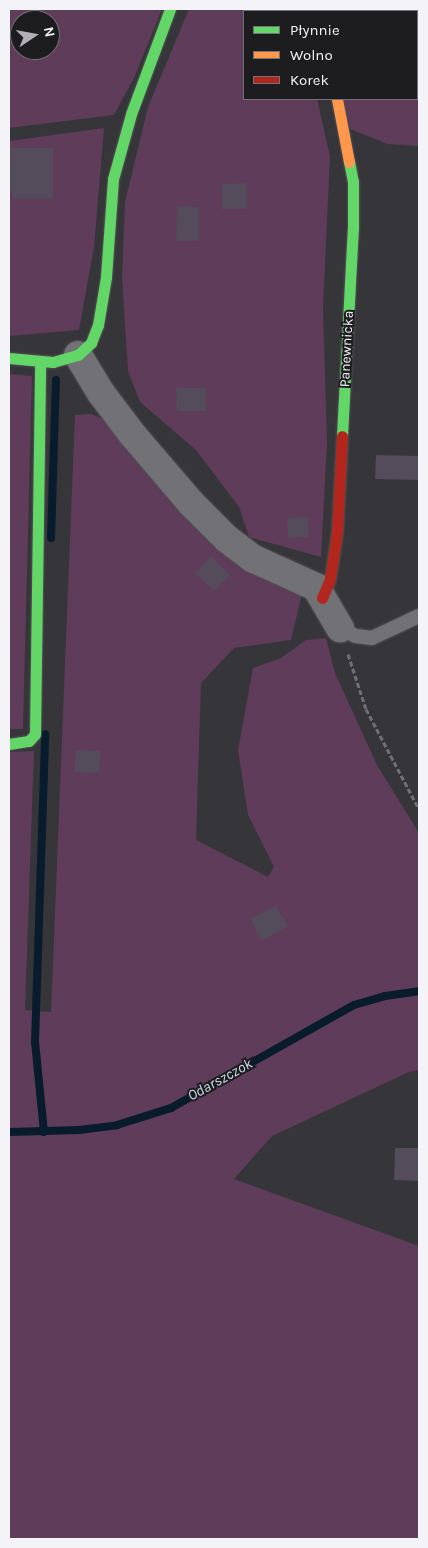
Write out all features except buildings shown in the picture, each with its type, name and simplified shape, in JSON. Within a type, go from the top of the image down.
[{"type":"street","points":[[9,358],[53,362],[78,355],[91,343],[98,325],[106,277],[113,179],[131,114],[170,9]]},
{"type":"street","name":"Panewnicka","points":[[322,598],[330,579],[337,532],[353,229],[354,182],[337,100]]},
{"type":"street","points":[[78,355],[101,393],[132,434],[191,503],[227,539],[254,559],[316,587],[340,628]]},
{"type":"street","points":[[9,744],[29,741],[35,734],[40,361]]},
{"type":"lane","points":[[340,628],[356,636],[372,638],[419,616]]},
{"type":"path","points":[[340,628],[366,708],[419,809]]},
{"type":"shaded area","points":[[9,9],[162,9],[134,78],[114,115],[9,128]]},
{"type":"shaded area","points":[[189,9],[287,9],[243,10],[243,100],[317,100],[330,156],[323,308],[327,443],[321,557],[249,537],[239,507],[196,450],[140,402],[128,371],[122,279],[125,202],[148,107]]},
{"type":"shaded area","points":[[419,9],[419,146],[388,144],[350,129],[343,100],[418,100],[418,10],[320,10]]},
{"type":"shaded area","points":[[104,128],[94,247],[79,330],[9,336],[9,141]]},
{"type":"shaded area","points":[[9,374],[32,376],[23,729],[9,729]]},
{"type":"shaded area","points":[[91,414],[103,419],[154,472],[302,594],[291,640],[234,648],[201,683],[196,840],[268,877],[274,867],[248,815],[238,750],[253,668],[281,658],[306,640],[326,638],[335,673],[377,765],[419,833],[419,1070],[409,1072],[272,1136],[234,1179],[419,1246],[419,1539],[9,1539],[9,752],[34,751],[25,1010],[51,1012],[75,415]]},
{"type":"waterway","points":[[51,538],[56,380]]},
{"type":"waterway","points":[[44,1132],[35,1042],[45,734]]},
{"type":"waterway","name":"Odarszczok","points":[[9,1132],[79,1130],[117,1125],[171,1108],[354,1005],[385,996],[419,991]]},
{"type":"traffic: fast","points":[[9,358],[53,362],[78,355],[91,343],[98,325],[106,277],[113,179],[131,114],[170,9]]},
{"type":"traffic: fast","points":[[342,436],[353,229],[353,182],[349,162]]},
{"type":"traffic: fast","points":[[9,744],[29,741],[35,734],[40,361]]},
{"type":"traffic: slow","points":[[337,100],[349,162]]},
{"type":"traffic: jam","points":[[322,598],[330,579],[337,532],[342,436]]}]
